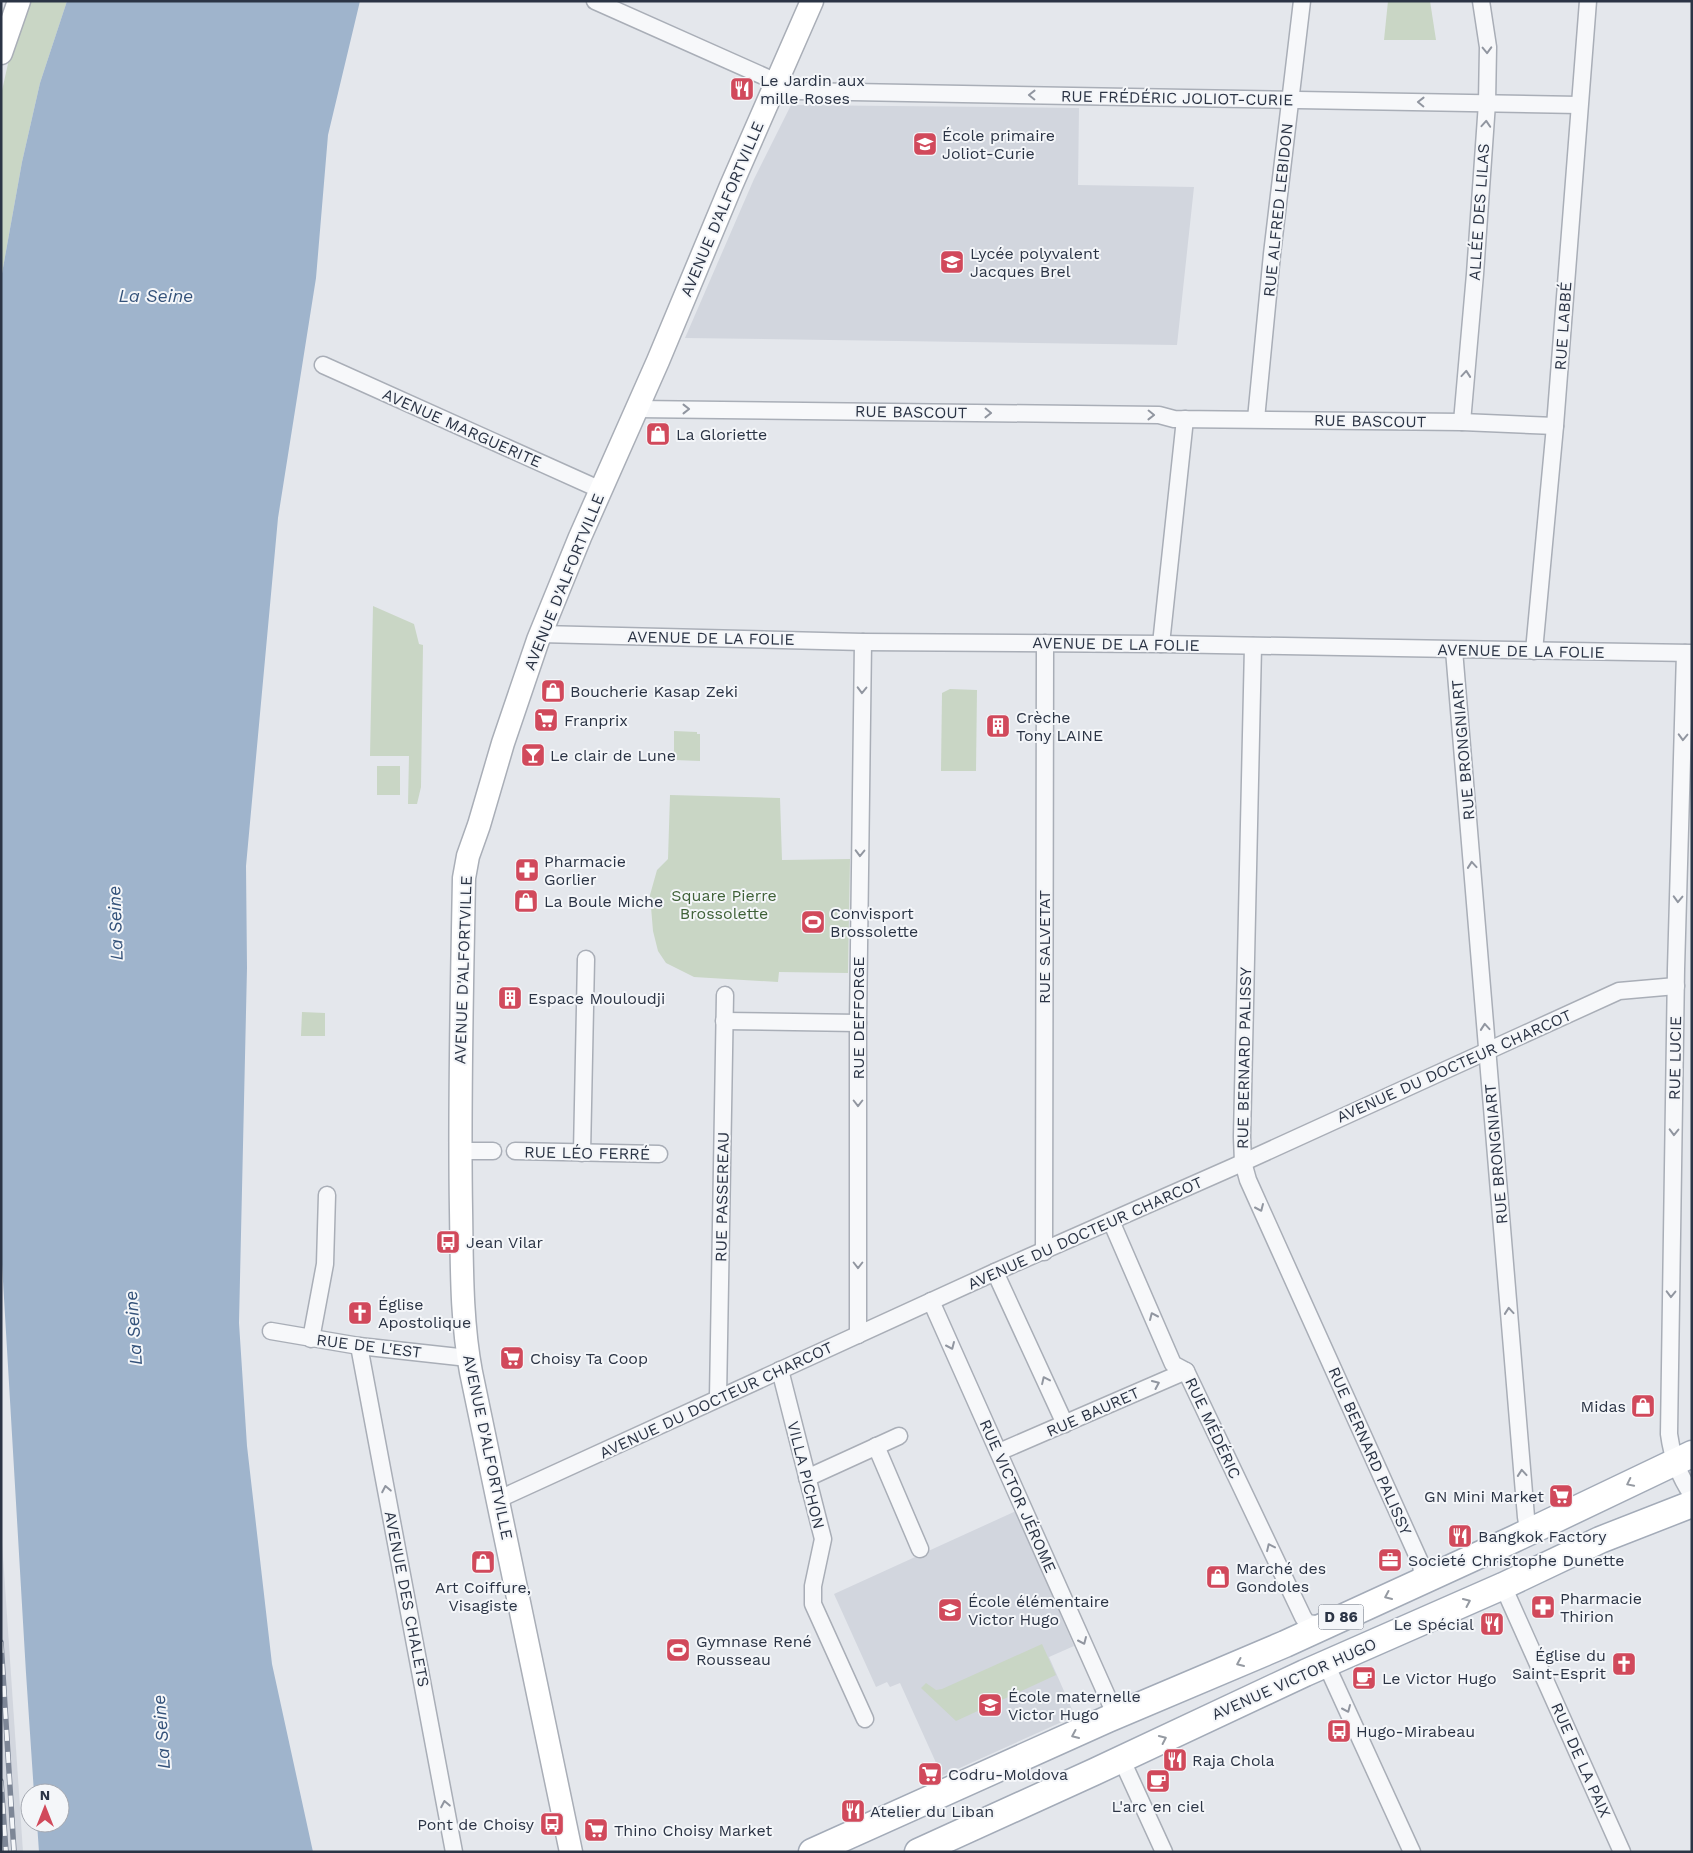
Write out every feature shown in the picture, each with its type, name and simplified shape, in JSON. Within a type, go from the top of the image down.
[{"type":"main road","points":[[1,53],[19,1]]},
{"type":"main road","name":"AVENUE D'ALFORTVILLE","points":[[572,1850],[468,1358],[461,1277],[459,1151],[464,878],[468,856],[503,743],[540,634],[812,1]]},
{"type":"main road","name":"AVENUE VICTOR HUGO","points":[[812,1852],[1108,1719],[1285,1644],[1542,1526],[1683,1458]]},
{"type":"main road","name":"AVENUE VICTOR HUGO","points":[[918,1852],[1128,1756],[1305,1672],[1503,1586],[1600,1540],[1692,1504]]},
{"type":"main road","name":"AVENUE VICTOR HUGO","points":[[896,1852],[947,1815],[1005,1766]]},
{"type":"main road","name":"AVENUE VICTOR HUGO","points":[[836,1852],[947,1815],[1007,1810]]},
{"type":"street","name":"RUE FRÉDÉRIC JOLIOT-CURIE","points":[[595,1],[796,91],[1579,105]]},
{"type":"street","name":"RUE ALFRED LEBIDON","points":[[1256,419],[1272,254],[1302,1]]},
{"type":"street","name":"ALLÉE DES LILAS","points":[[1462,422],[1487,103],[1488,47],[1481,1]]},
{"type":"street","name":"RUE LABBÉ","points":[[1534,651],[1555,426],[1588,1]]},
{"type":"street","name":"AVENUE MARGUERITE","points":[[323,365],[601,490]]},
{"type":"street","name":"RUE BASCOUT","points":[[637,409],[1159,415],[1186,419],[1462,422],[1555,426]]},
{"type":"street","points":[[1161,644],[1186,419]]},
{"type":"street","name":"AVENUE DE LA FOLIE","points":[[540,634],[863,642],[1161,644],[1688,653]]},
{"type":"street","name":"RUE DEFFORGE","points":[[858,1335],[858,1023],[863,642]]},
{"type":"street","name":"RUE SALVETAT","points":[[1044,1252],[1045,643]]},
{"type":"street","name":"RUE BERNARD PALISSY","points":[[1253,646],[1242,1127],[1243,1162],[1248,1180],[1421,1564],[1421,1582]]},
{"type":"street","name":"RUE BRONGNIART","points":[[1454,650],[1526,1517],[1528,1523],[1533,1526],[1542,1526]]},
{"type":"street","name":"RUE LUCIE","points":[[1688,653],[1676,986],[1669,1434],[1683,1458],[1684,1484],[1692,1495]]},
{"type":"street","points":[[582,1153],[586,959]]},
{"type":"street","name":"AVENUE DU DOCTEUR CHARCOT","points":[[499,1499],[995,1272],[1044,1252],[1619,992],[1676,986]]},
{"type":"street","name":"RUE PASSEREAU","points":[[718,1398],[725,995]]},
{"type":"street","points":[[724,1021],[858,1023]]},
{"type":"street","points":[[459,1151],[493,1151]]},
{"type":"street","name":"RUE LÉO FERRÉ","points":[[516,1151],[659,1154]]},
{"type":"street","points":[[311,1339],[325,1264],[327,1195]]},
{"type":"street","name":"RUE MÉDÉRIC","points":[[1111,1221],[1174,1364],[1186,1370],[1303,1617],[1307,1623],[1324,1625]]},
{"type":"street","points":[[995,1272],[1065,1424]]},
{"type":"street","name":"RUE VICTOR JÉROME","points":[[931,1302],[1111,1705],[1112,1713],[1108,1719]]},
{"type":"street","name":"RUE DE L'EST","points":[[270,1331],[359,1346],[468,1358]]},
{"type":"street","name":"AVENUE DES CHALETS","points":[[359,1346],[454,1852]]},
{"type":"street","name":"VILLA PICHON","points":[[780,1370],[823,1539],[813,1586],[813,1604],[866,1719]]},
{"type":"street","name":"RUE BAURET","points":[[999,1452],[1186,1370]]},
{"type":"street","points":[[807,1478],[899,1436]]},
{"type":"street","points":[[876,1446],[920,1549]]},
{"type":"street","name":"RUE DE LA PAIX","points":[[1503,1586],[1622,1852]]},
{"type":"street","points":[[1326,1664],[1412,1852]]},
{"type":"street","points":[[1128,1756],[1126,1768],[1164,1852]]},
{"type":"shaded area","name":"Lycée polyvalent Jacques Brel","points":[[791,105],[1079,108],[1078,185],[1194,187],[1177,345],[685,338],[754,179]]},
{"type":"shaded area","name":"École élémentaire Victor Hugo","points":[[1016,1511],[1074,1646],[1049,1657],[1075,1716],[942,1776],[900,1683],[890,1687],[887,1682],[876,1687],[834,1594]]},
{"type":"shaded area","points":[[1,1529],[20,1808],[20,1833],[22,1833],[23,1852],[1,1852]]},
{"type":"green space","points":[[22,1],[67,1],[40,83],[22,162],[1,279],[1,95]]},
{"type":"green space","points":[[1388,1],[1430,1],[1436,40],[1384,40]]},
{"type":"green space","points":[[373,606],[414,624],[419,644],[423,645],[421,787],[417,804],[408,804],[409,756],[370,756]]},
{"type":"green space","points":[[950,689],[977,690],[976,771],[941,771],[942,693]]},
{"type":"green space","points":[[674,731],[697,732],[697,734],[700,734],[700,761],[674,760]]},
{"type":"green space","points":[[377,766],[400,766],[400,795],[377,795]]},
{"type":"green space","name":"Square Pierre Brossolette","points":[[670,795],[780,798],[782,860],[850,859],[848,973],[779,972],[778,982],[694,977],[666,963],[658,951],[653,931],[650,895],[657,870],[668,859]]},
{"type":"green space","points":[[302,1012],[325,1013],[325,1036],[301,1036]]},
{"type":"green space","points":[[1042,1644],[1056,1675],[956,1721],[921,1688],[926,1683],[936,1690],[942,1689]]},
{"type":"water","name":"La Seine","points":[[67,1],[360,1],[328,135],[316,278],[278,518],[246,866],[247,968],[239,1323],[247,1446],[272,1664],[313,1852],[39,1852],[38,1833],[70,1833],[70,1783],[33,1783],[1,1247],[1,279],[22,162],[40,83]]},
{"type":"railway","points":[[1,1642],[14,1852]]},
{"type":"railway","points":[[1,1781],[6,1852]]},
{"type":"place","name":"Le Jardin aux mille Roses","points":[[742,89]]},
{"type":"place","name":"École primaire Joliot-Curie","points":[[925,144]]},
{"type":"place","name":"Lycée polyvalent Jacques Brel","points":[[952,262]]},
{"type":"place","name":"La Gloriette","points":[[658,434]]},
{"type":"place","name":"Boucherie Kasap Zeki","points":[[553,691]]},
{"type":"place","name":"Franprix","points":[[546,720]]},
{"type":"place","name":"Crèche Tony LAINE","points":[[998,726]]},
{"type":"place","name":"Le clair de Lune","points":[[533,755]]},
{"type":"place","name":"Pharmacie Gorlier","points":[[527,870]]},
{"type":"place","name":"La Boule Miche","points":[[526,901]]},
{"type":"place","name":"Convisport Brossolette","points":[[813,922]]},
{"type":"place","name":"Espace Mouloudji","points":[[510,998]]},
{"type":"place","name":"Jean Vilar","points":[[448,1242]]},
{"type":"place","name":"Église Apostolique","points":[[360,1313]]},
{"type":"place","name":"Choisy Ta Coop","points":[[512,1358]]},
{"type":"place","name":"Midas","points":[[1643,1406]]},
{"type":"place","name":"GN Mini Market","points":[[1561,1496]]},
{"type":"place","name":"Bangkok Factory","points":[[1460,1536]]},
{"type":"place","name":"Societé Christophe Dunette","points":[[1390,1560]]},
{"type":"place","name":"Art Coiffure, Visagiste","points":[[483,1562]]},
{"type":"place","name":"Marché des Gondoles","points":[[1218,1577]]},
{"type":"place","name":"Pharmacie Thirion","points":[[1543,1607]]},
{"type":"place","name":"École élémentaire Victor Hugo","points":[[950,1610]]},
{"type":"place","name":"Le Spécial","points":[[1492,1624]]},
{"type":"place","name":"Gymnase René Rousseau","points":[[678,1650]]},
{"type":"place","name":"Église du Saint-Esprit","points":[[1624,1664]]},
{"type":"place","name":"Le Victor Hugo","points":[[1364,1678]]},
{"type":"place","name":"École maternelle Victor Hugo","points":[[990,1705]]},
{"type":"place","name":"Hugo-Mirabeau","points":[[1339,1731]]},
{"type":"place","name":"Raja Chola","points":[[1175,1760]]},
{"type":"place","name":"Codru-Moldova","points":[[930,1774]]},
{"type":"place","name":"L'arc en ciel","points":[[1158,1781]]},
{"type":"place","name":"Atelier du Liban","points":[[853,1811]]},
{"type":"place","name":"Pont de Choisy","points":[[552,1824]]},
{"type":"place","name":"Thino Choisy Market","points":[[596,1830]]}]
